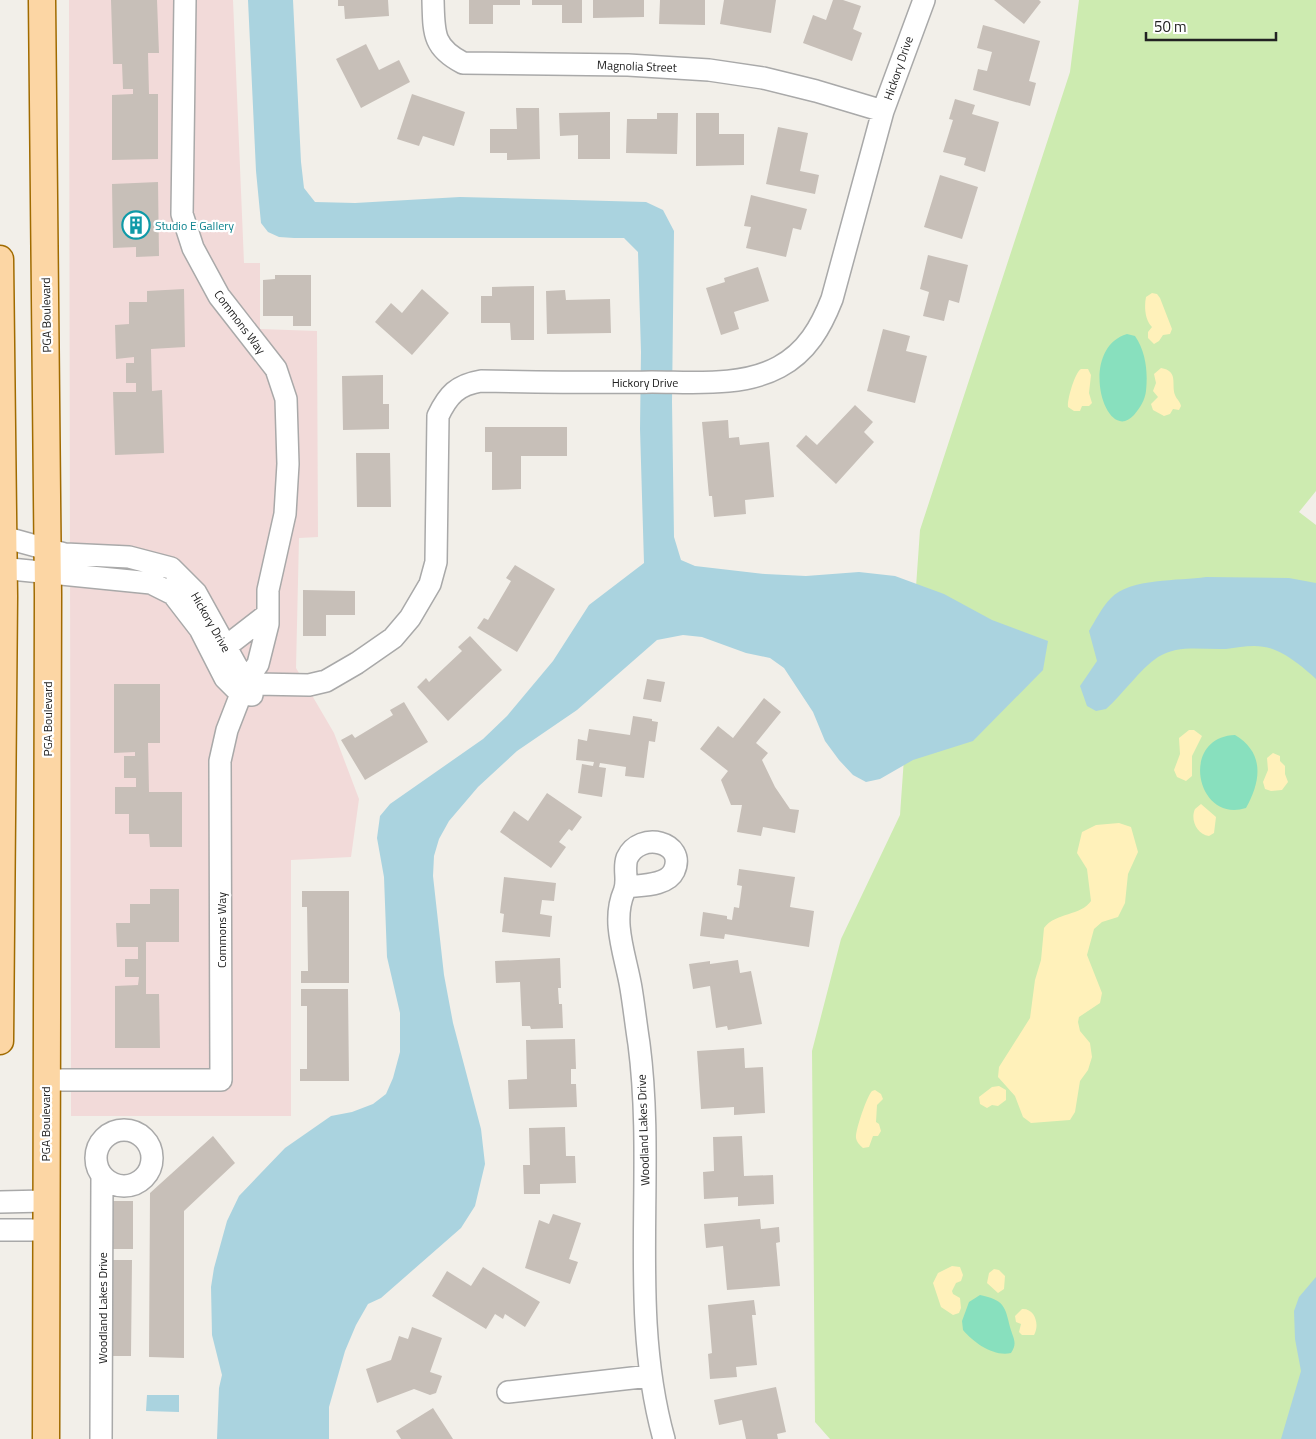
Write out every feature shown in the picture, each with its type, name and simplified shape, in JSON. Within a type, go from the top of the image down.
[{"type":"main road","name":"PGA Boulevard","points":[[42,0],[48,562],[45,1080],[46,1439]]},
{"type":"main road","points":[[0,258],[2,536],[0,1041]]},
{"type":"street","name":"Commons Way","points":[[45,1080],[221,1080],[220,760],[227,730],[243,687],[258,664],[268,624],[268,590],[285,514],[288,464],[286,399],[276,369],[219,296],[194,248],[182,214],[185,0]]},
{"type":"street","name":"Magnolia Street","points":[[432,0],[434,35],[440,46],[449,56],[463,63],[637,65],[709,70],[763,78],[883,111]]},
{"type":"street","name":"Hickory Drive","points":[[2,569],[48,562],[65,554],[129,557],[171,568],[196,593],[220,652],[243,687],[256,684],[295,686],[326,681],[393,638],[410,618],[430,584],[436,562],[438,416],[446,398],[451,394],[468,383],[481,381],[636,383],[730,381],[756,376],[786,362],[810,340],[822,323],[832,299],[883,111],[924,0]]},
{"type":"street","name":"Hickory Drive","points":[[2,536],[48,562]]},
{"type":"street","points":[[220,652],[268,614]]},
{"type":"street","name":"Woodland Lakes Drive","points":[[626,887],[621,899],[619,926],[636,1028],[645,1125],[645,1330],[650,1376],[664,1439]]},
{"type":"street","name":"Woodland Lakes Drive","points":[[101,1439],[102,1176]]},
{"type":"street","points":[[0,1202],[45,1201]]},
{"type":"street","points":[[0,1230],[45,1230]]},
{"type":"street","points":[[508,1392],[650,1376]]},
{"type":"shaded area","points":[[69,0],[233,0],[244,263],[260,263],[260,329],[317,331],[318,537],[299,538],[296,668],[334,733],[359,799],[351,857],[291,860],[291,1116],[71,1116]]},
{"type":"green space","points":[[1079,0],[1316,0],[1316,491],[1299,512],[1316,525],[1316,1439],[830,1439],[815,1422],[812,1051],[841,939],[900,815],[920,530],[1070,72]]},
{"type":"green space","points":[[1127,334],[1135,336],[1142,349],[1147,384],[1145,398],[1140,407],[1134,415],[1123,421],[1114,418],[1106,407],[1101,392],[1100,375],[1103,357],[1112,343]]},
{"type":"green space","points":[[1235,735],[1245,742],[1256,759],[1257,778],[1255,788],[1246,808],[1229,810],[1215,804],[1206,792],[1201,778],[1201,763],[1206,750],[1217,739]]},
{"type":"green space","points":[[980,1295],[994,1299],[1005,1309],[1014,1340],[1011,1353],[1005,1354],[991,1351],[973,1340],[963,1330],[962,1321],[969,1302]]},
{"type":"sand","points":[[1152,293],[1157,294],[1160,298],[1172,329],[1170,334],[1163,335],[1154,344],[1148,338],[1148,332],[1152,327],[1146,317],[1145,309],[1146,297]]},
{"type":"sand","points":[[1161,368],[1167,370],[1172,375],[1175,395],[1181,406],[1179,410],[1173,409],[1170,414],[1164,416],[1153,410],[1151,404],[1158,397],[1153,391],[1156,383],[1154,374]]},
{"type":"sand","points":[[1081,369],[1088,369],[1091,375],[1089,393],[1092,403],[1089,406],[1082,406],[1080,411],[1074,411],[1068,407],[1069,399],[1074,380]]},
{"type":"sand","points":[[1189,730],[1194,730],[1202,736],[1192,756],[1192,776],[1186,781],[1177,777],[1174,770],[1180,754],[1179,738]]},
{"type":"sand","points":[[1273,753],[1280,756],[1280,761],[1285,766],[1288,782],[1282,790],[1271,791],[1265,789],[1263,782],[1268,770],[1267,758]]},
{"type":"sand","points":[[1201,804],[1216,817],[1214,833],[1209,836],[1198,829],[1193,818],[1195,809]]},
{"type":"sand","points":[[1119,823],[1131,827],[1138,852],[1128,874],[1125,903],[1118,917],[1102,922],[1094,929],[1087,955],[1102,993],[1100,1003],[1079,1017],[1078,1022],[1080,1031],[1090,1043],[1092,1057],[1088,1070],[1080,1081],[1075,1112],[1070,1120],[1031,1123],[1023,1117],[1015,1096],[998,1077],[999,1067],[1030,1018],[1035,980],[1041,960],[1044,928],[1055,919],[1087,906],[1091,901],[1087,869],[1077,853],[1082,832],[1096,825]]},
{"type":"sand","points":[[999,1086],[1006,1090],[1006,1100],[998,1106],[992,1105],[987,1108],[980,1104],[979,1097],[992,1087]]},
{"type":"sand","points":[[875,1090],[881,1094],[883,1099],[877,1105],[876,1122],[879,1124],[881,1131],[878,1136],[873,1136],[869,1147],[863,1148],[856,1140],[857,1128],[867,1099],[872,1091]]},
{"type":"sand","points":[[952,1266],[960,1267],[963,1275],[961,1281],[956,1283],[952,1291],[953,1294],[960,1298],[961,1308],[959,1313],[953,1315],[941,1307],[933,1283],[938,1273]]},
{"type":"sand","points":[[994,1269],[999,1270],[1005,1276],[1004,1289],[998,1293],[987,1283],[989,1273]]},
{"type":"sand","points":[[1022,1309],[1030,1311],[1035,1318],[1036,1331],[1034,1335],[1022,1335],[1019,1332],[1021,1324],[1016,1322],[1015,1316]]},
{"type":"water","points":[[248,0],[293,0],[301,162],[304,188],[315,202],[355,203],[460,197],[646,202],[663,210],[674,231],[672,402],[674,537],[681,560],[695,566],[765,574],[806,576],[859,572],[895,576],[944,594],[992,620],[1048,641],[1043,670],[973,741],[913,760],[880,779],[866,782],[853,775],[839,760],[825,741],[813,712],[784,668],[770,658],[746,653],[702,637],[683,635],[657,640],[577,710],[517,751],[478,787],[449,821],[439,839],[434,856],[433,876],[444,975],[453,1023],[481,1129],[485,1164],[475,1206],[461,1228],[381,1298],[368,1304],[356,1325],[345,1351],[329,1407],[329,1439],[217,1439],[219,1388],[222,1375],[212,1335],[211,1287],[214,1268],[227,1221],[239,1196],[285,1148],[331,1116],[352,1112],[373,1104],[386,1094],[393,1078],[400,1052],[400,1013],[387,957],[384,877],[377,838],[380,816],[390,804],[483,739],[507,716],[553,661],[589,605],[644,563],[638,252],[624,238],[294,238],[279,237],[268,232],[261,223],[256,171]]},
{"type":"water","points":[[1206,577],[1289,578],[1316,583],[1316,679],[1291,659],[1269,648],[1250,646],[1226,649],[1174,650],[1151,662],[1106,709],[1096,711],[1087,706],[1080,686],[1097,661],[1089,631],[1111,598],[1130,587],[1142,584]]},
{"type":"water","points":[[1316,1277],[1316,1439],[1281,1439],[1301,1371],[1295,1339],[1294,1311],[1299,1297]]},
{"type":"water","points":[[147,1395],[179,1395],[179,1412],[146,1411]]},
{"type":"building","points":[[111,0],[157,0],[159,53],[148,53],[149,94],[158,94],[158,159],[112,160],[112,95],[133,94],[133,89],[123,89],[122,64],[113,64]]},
{"type":"building","points":[[338,0],[388,0],[389,16],[345,19],[344,6],[338,6]]},
{"type":"building","points":[[469,0],[520,0],[520,5],[493,5],[493,24],[469,24]]},
{"type":"building","points":[[532,0],[582,0],[582,23],[562,23],[562,5],[532,5]]},
{"type":"building","points":[[593,0],[644,0],[644,17],[593,18]]},
{"type":"building","points":[[660,0],[705,0],[705,25],[659,24]]},
{"type":"building","points":[[724,0],[776,0],[771,33],[720,24]]},
{"type":"building","points":[[833,0],[843,0],[861,6],[853,29],[862,33],[852,61],[803,43],[813,15],[826,20]]},
{"type":"building","points":[[994,0],[1039,0],[1041,2],[1024,24]]},
{"type":"building","points":[[983,25],[1040,41],[1029,81],[1036,83],[1030,106],[973,90],[978,69],[987,71],[992,52],[977,48]]},
{"type":"building","points":[[366,44],[379,70],[399,60],[410,82],[361,108],[336,59]]},
{"type":"building","points":[[412,94],[465,112],[454,146],[423,136],[419,146],[397,139]]},
{"type":"building","points":[[955,99],[975,105],[972,114],[999,122],[985,172],[964,165],[966,158],[943,152],[953,120],[949,119]]},
{"type":"building","points":[[516,108],[539,108],[540,159],[507,160],[507,153],[490,153],[490,129],[517,129]]},
{"type":"building","points":[[610,112],[610,159],[578,159],[578,135],[560,136],[559,113]]},
{"type":"building","points":[[657,113],[678,113],[677,154],[626,153],[627,119],[657,119]]},
{"type":"building","points":[[696,113],[719,113],[719,134],[744,134],[744,165],[696,166]]},
{"type":"building","points":[[778,127],[808,133],[800,171],[819,175],[815,194],[766,184]]},
{"type":"building","points":[[940,175],[978,187],[962,239],[924,227]]},
{"type":"building","name":"Studio E Gallery","points":[[158,182],[159,256],[136,257],[136,247],[113,248],[112,184]]},
{"type":"building","points":[[751,195],[807,209],[801,230],[793,228],[786,257],[746,248],[751,227],[744,226]]},
{"type":"building","points":[[928,255],[968,265],[959,303],[949,300],[944,321],[923,316],[929,292],[920,289]]},
{"type":"building","points":[[758,267],[769,301],[734,312],[739,329],[721,335],[706,288],[725,282],[724,278]]},
{"type":"building","points":[[275,275],[311,275],[311,326],[293,326],[293,316],[263,316],[263,280],[275,279]]},
{"type":"building","points":[[534,286],[534,340],[511,340],[510,323],[481,323],[481,296],[492,296],[492,287]]},
{"type":"building","points":[[184,289],[185,347],[151,349],[152,391],[162,390],[164,453],[115,455],[113,392],[136,392],[136,383],[126,383],[126,363],[134,363],[134,357],[116,359],[115,325],[129,324],[129,302],[147,302],[147,291]]},
{"type":"building","points":[[422,289],[449,313],[412,355],[375,322],[391,303],[402,313]]},
{"type":"building","points":[[565,290],[566,300],[610,299],[611,333],[547,334],[546,291]]},
{"type":"building","points":[[883,329],[910,336],[906,351],[927,356],[915,403],[867,391]]},
{"type":"building","points":[[383,375],[383,404],[389,404],[389,429],[343,430],[342,376]]},
{"type":"building","points":[[855,405],[873,422],[864,432],[874,442],[836,484],[796,446],[806,435],[817,445]]},
{"type":"building","points":[[728,420],[729,438],[739,437],[740,445],[769,442],[774,497],[745,500],[746,514],[714,517],[712,496],[709,496],[702,422]]},
{"type":"building","points":[[485,427],[567,427],[567,456],[521,456],[521,489],[492,490],[492,452],[485,452]]},
{"type":"building","points":[[356,453],[390,453],[391,507],[357,507]]},
{"type":"building","points":[[515,565],[555,589],[517,652],[477,628],[484,618],[488,620],[511,581],[506,578]]},
{"type":"building","points":[[303,590],[355,591],[355,615],[326,615],[326,636],[303,636]]},
{"type":"building","points":[[470,636],[502,670],[448,721],[417,687],[426,678],[429,682],[462,651],[458,647]]},
{"type":"building","points":[[647,679],[665,682],[661,702],[643,699]]},
{"type":"building","points":[[114,684],[160,684],[160,743],[148,743],[149,792],[182,792],[182,847],[150,847],[149,834],[129,834],[129,814],[115,814],[115,787],[136,787],[136,778],[124,778],[124,756],[135,756],[135,752],[114,753]]},
{"type":"building","points":[[764,698],[781,712],[756,743],[768,753],[762,760],[775,787],[790,809],[799,810],[795,833],[763,827],[761,836],[737,832],[742,805],[731,805],[721,780],[728,771],[700,749],[718,726],[733,738]]},
{"type":"building","points":[[404,702],[428,742],[365,780],[341,740],[352,734],[355,738],[393,715],[390,710]]},
{"type":"building","points":[[633,716],[652,719],[652,721],[658,722],[655,742],[649,741],[644,778],[625,776],[626,767],[600,763],[599,767],[606,768],[602,797],[578,793],[582,764],[593,766],[594,762],[576,760],[578,739],[587,741],[589,729],[630,735]]},
{"type":"building","points":[[547,793],[582,817],[572,831],[569,829],[559,842],[566,847],[551,868],[500,832],[514,811],[528,821]]},
{"type":"building","points":[[739,869],[795,877],[790,907],[814,911],[809,947],[725,934],[724,939],[700,936],[703,912],[727,916],[727,919],[732,920],[734,907],[739,908],[742,886],[737,885]]},
{"type":"building","points":[[504,877],[556,883],[554,901],[542,900],[540,914],[552,916],[550,937],[502,932],[504,914],[500,913]]},
{"type":"building","points":[[150,889],[179,889],[179,942],[146,942],[146,994],[159,994],[160,1048],[115,1048],[115,986],[138,985],[139,977],[125,977],[125,959],[138,959],[138,947],[117,947],[116,923],[130,923],[130,904],[150,904]]},
{"type":"building","points":[[302,891],[349,891],[349,983],[301,983],[301,971],[308,971],[307,907],[302,907]]},
{"type":"building","points":[[560,958],[561,988],[558,988],[559,1004],[562,1004],[563,1028],[531,1029],[530,1026],[522,1026],[520,982],[496,983],[495,961]]},
{"type":"building","points":[[738,960],[740,973],[751,971],[762,1024],[728,1030],[727,1026],[716,1028],[710,986],[693,989],[689,964],[710,961],[710,964]]},
{"type":"building","points":[[301,989],[348,989],[349,1081],[300,1081],[300,1069],[307,1069],[307,1006],[301,1006]]},
{"type":"building","points":[[575,1039],[576,1069],[571,1069],[571,1084],[576,1084],[577,1107],[509,1109],[508,1080],[527,1079],[526,1040]]},
{"type":"building","points":[[744,1048],[745,1068],[763,1067],[765,1113],[734,1115],[734,1107],[701,1109],[697,1051]]},
{"type":"building","points":[[565,1127],[566,1156],[575,1156],[576,1183],[540,1184],[540,1194],[524,1194],[523,1165],[530,1165],[529,1128]]},
{"type":"building","points":[[213,1136],[235,1163],[184,1211],[184,1358],[149,1357],[150,1193]]},
{"type":"building","points":[[742,1136],[744,1176],[773,1175],[774,1204],[738,1206],[738,1197],[704,1199],[703,1172],[714,1171],[713,1137]]},
{"type":"building","points":[[112,1201],[133,1201],[133,1249],[112,1249]]},
{"type":"building","points":[[553,1214],[581,1223],[569,1259],[578,1262],[570,1284],[525,1268],[539,1220],[549,1224]]},
{"type":"building","points":[[760,1219],[761,1229],[779,1227],[780,1242],[776,1243],[780,1286],[727,1290],[723,1246],[706,1248],[704,1224]]},
{"type":"building","points":[[112,1260],[132,1260],[131,1356],[112,1356]]},
{"type":"building","points":[[483,1267],[540,1302],[525,1327],[505,1314],[503,1319],[495,1314],[486,1329],[432,1296],[447,1271],[471,1286]]},
{"type":"building","points":[[754,1300],[756,1315],[752,1315],[757,1365],[736,1367],[737,1377],[710,1379],[708,1354],[712,1353],[708,1305]]},
{"type":"building","points":[[412,1327],[442,1338],[430,1372],[442,1376],[436,1393],[430,1395],[414,1389],[377,1403],[366,1369],[391,1360],[399,1336],[408,1339]]},
{"type":"building","points":[[776,1387],[786,1432],[777,1434],[778,1439],[746,1439],[742,1420],[719,1425],[714,1400]]},
{"type":"building","points":[[433,1408],[453,1439],[401,1439],[396,1431]]},
{"type":"place","name":"Studio E Gallery","points":[[136,225]]}]
